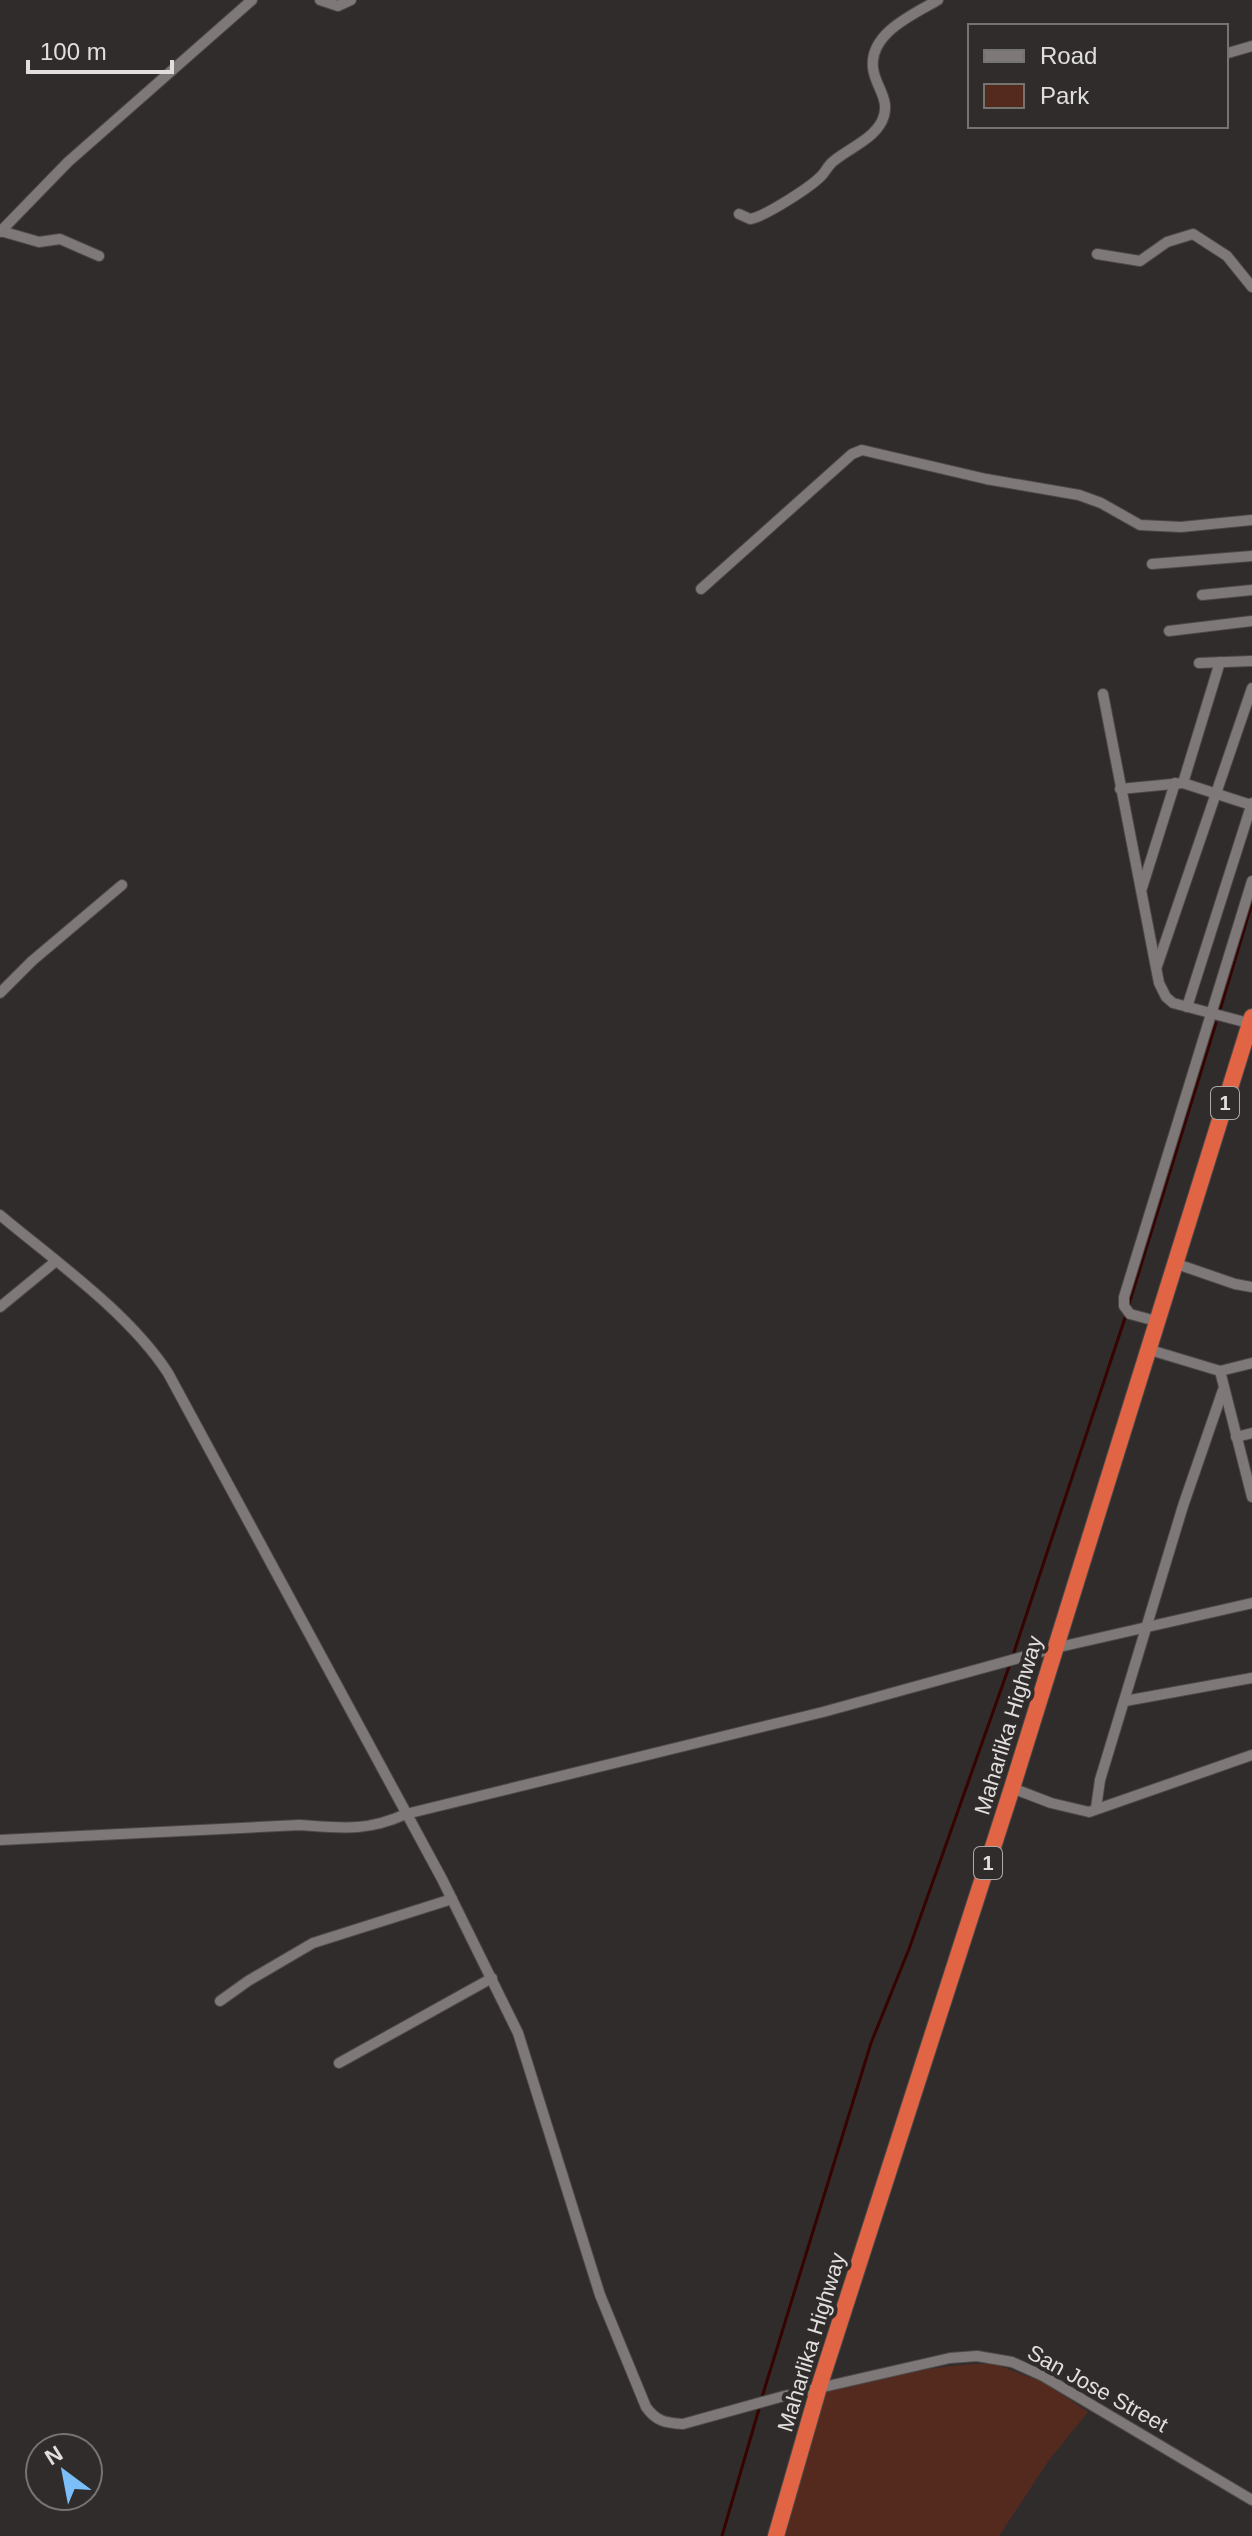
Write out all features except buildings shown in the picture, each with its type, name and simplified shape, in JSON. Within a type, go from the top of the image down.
[{"type":"highway","name":"Maharlika Highway","points":[[776,2536],[819,2387],[1012,1788],[1251,1021]]},
{"type":"street","points":[[99,256],[60,239],[39,242],[1,232],[68,162],[252,0]]},
{"type":"street","points":[[320,0],[338,6],[351,0]]},
{"type":"street","points":[[739,214],[750,219],[764,214],[818,178],[833,161],[878,127],[884,118],[886,103],[873,69],[882,40],[896,25],[938,0]]},
{"type":"street","points":[[1228,53],[1252,46]]},
{"type":"street","points":[[1097,254],[1140,261],[1167,242],[1193,234],[1227,256],[1252,287]]},
{"type":"street","points":[[701,589],[852,454],[862,450],[986,479],[1079,495],[1101,503],[1140,525],[1181,527],[1252,520]]},
{"type":"street","points":[[1152,564],[1252,556]]},
{"type":"street","points":[[1202,595],[1252,590]]},
{"type":"street","points":[[1169,631],[1252,621]]},
{"type":"street","points":[[1199,663],[1252,661]]},
{"type":"street","points":[[1141,890],[1220,662]]},
{"type":"street","points":[[1156,967],[1252,688]]},
{"type":"street","points":[[1103,694],[1159,983],[1173,1003],[1212,1015],[1251,1021]]},
{"type":"street","points":[[1120,789],[1179,783],[1252,804],[1187,1007]]},
{"type":"street","points":[[1156,1321],[1130,1314],[1124,1306],[1124,1297],[1252,881]]},
{"type":"street","points":[[0,993],[32,961],[122,885]]},
{"type":"street","points":[[0,1215],[143,1340],[168,1373],[492,1978],[339,2063]]},
{"type":"street","points":[[0,1307],[56,1261]]},
{"type":"street","points":[[1174,1263],[1252,1287]]},
{"type":"street","points":[[1147,1349],[1220,1371],[1252,1363]]},
{"type":"street","points":[[1220,1371],[1252,1497]]},
{"type":"street","points":[[1096,1808],[1100,1780],[1183,1506],[1223,1390]]},
{"type":"street","points":[[1236,1437],[1252,1433]]},
{"type":"street","points":[[0,1840],[299,1825],[348,1828],[382,1825],[406,1814],[823,1712],[1055,1648],[1252,1603]]},
{"type":"street","points":[[1125,1701],[1252,1678]]},
{"type":"street","points":[[1012,1788],[1089,1812],[1252,1755]]},
{"type":"street","points":[[220,2001],[313,1943],[452,1899]]},
{"type":"street","name":"San Jose Street","points":[[492,1978],[518,2033],[600,2295],[651,2415],[666,2423],[683,2424],[819,2387],[950,2358],[977,2356],[1012,2362],[1043,2376],[1252,2500]]},
{"type":"green space","points":[[992,2363],[1045,2383],[1088,2412],[1049,2460],[999,2536],[785,2536],[825,2392],[907,2373]]},
{"type":"waterway","points":[[1220,1010],[1252,903]]},
{"type":"waterway","points":[[1129,1304],[1216,1023]]},
{"type":"waterway","points":[[1014,1652],[1125,1318]]},
{"type":"waterway","points":[[762,2397],[871,2043],[909,1949],[1010,1664]]},
{"type":"waterway","points":[[722,2536],[759,2409]]}]
